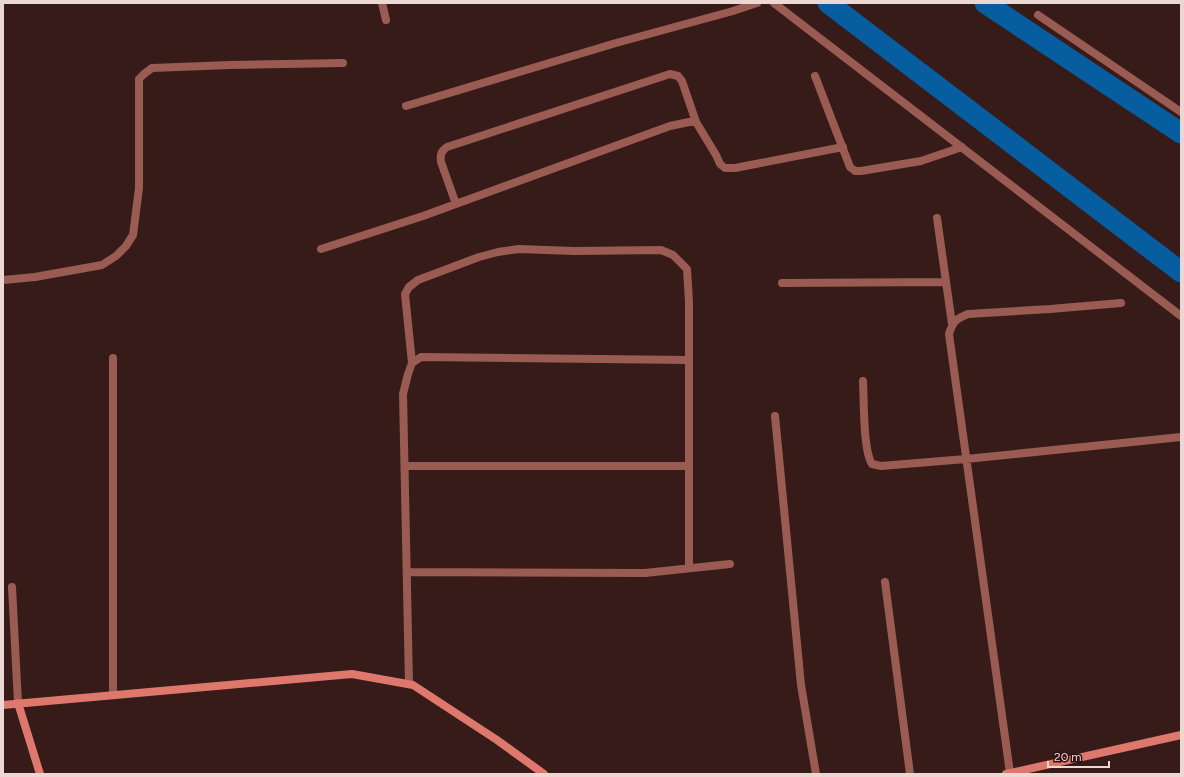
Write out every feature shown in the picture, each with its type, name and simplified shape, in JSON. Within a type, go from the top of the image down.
[{"type":"street","points":[[382,3],[386,20]]},
{"type":"street","points":[[406,106],[609,45],[733,11],[756,3]]},
{"type":"street","points":[[774,3],[1181,316]]},
{"type":"street","points":[[1038,15],[1181,112]]},
{"type":"street","points":[[3,280],[35,277],[102,265],[116,256],[126,246],[133,235],[139,188],[139,79],[152,68],[230,64],[343,63]]},
{"type":"street","points":[[456,204],[441,162],[440,156],[442,150],[447,147],[670,74],[678,76],[682,81],[696,122],[720,164],[725,168],[735,168],[843,148]]},
{"type":"street","points":[[815,76],[850,167],[855,170],[861,171],[921,161],[962,147]]},
{"type":"street","points":[[321,249],[456,204],[670,126],[688,122],[696,122]]},
{"type":"street","points":[[937,218],[952,324],[949,334],[1008,774],[1181,735]]},
{"type":"street","points":[[409,684],[403,394],[412,363],[405,294],[408,287],[418,280],[479,257],[519,249],[574,251],[661,250],[673,255],[687,269],[689,302],[689,568]]},
{"type":"street","points":[[782,283],[946,282]]},
{"type":"street","points":[[952,324],[958,318],[968,314],[1121,303]]},
{"type":"street","points":[[412,363],[421,357],[689,360]]},
{"type":"street","points":[[113,358],[113,695]]},
{"type":"street","points":[[863,381],[869,460],[872,464],[881,466],[966,459],[1181,437]]},
{"type":"street","points":[[775,416],[800,669],[816,774]]},
{"type":"street","points":[[405,466],[689,466]]},
{"type":"street","points":[[406,572],[645,572],[730,564]]},
{"type":"street","points":[[885,582],[910,774]]},
{"type":"street","points":[[12,587],[18,703],[40,774]]},
{"type":"street","points":[[3,705],[352,674],[413,685],[497,740],[544,774]]},
{"type":"waterway","points":[[828,3],[1181,272]]},
{"type":"waterway","points":[[985,3],[1181,133]]}]
